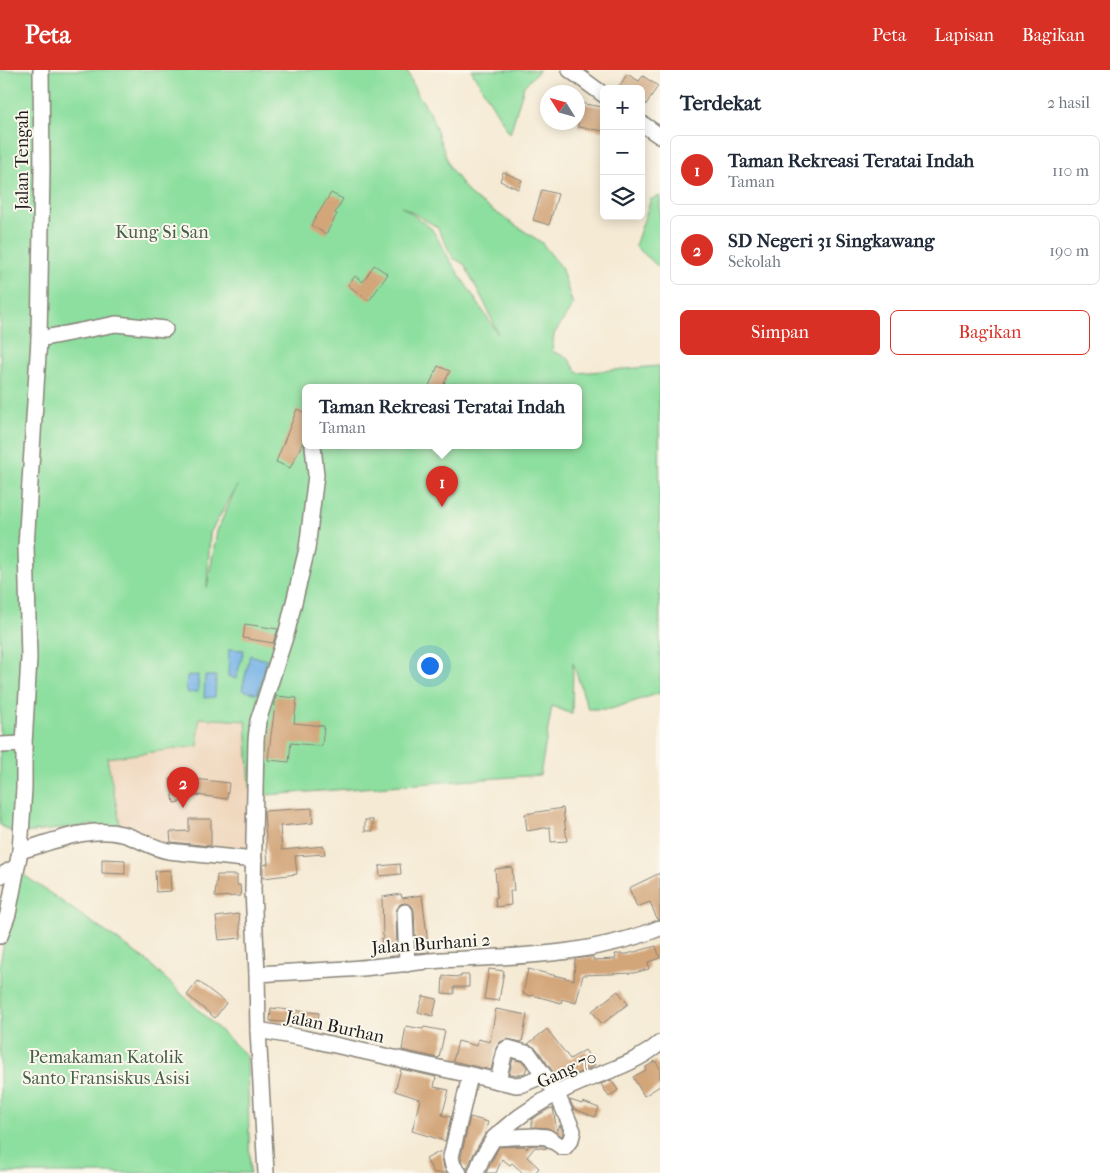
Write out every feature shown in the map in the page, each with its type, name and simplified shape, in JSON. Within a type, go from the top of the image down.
[{"type":"street","name":"Jalan Tengah","points":[[0,936],[8,914],[20,851],[24,788],[24,744],[29,658],[26,546],[39,339],[42,170],[41,70]]},
{"type":"street","points":[[570,70],[600,93]]},
{"type":"street","points":[[645,126],[660,136]]},
{"type":"street","points":[[39,339],[116,324],[165,329]]},
{"type":"street","points":[[258,1030],[253,890],[256,740],[258,721],[287,631],[307,549],[316,475],[314,449]]},
{"type":"street","points":[[0,745],[24,744]]},
{"type":"street","points":[[20,851],[78,834],[117,833],[168,851],[254,860]]},
{"type":"street","points":[[0,876],[16,867]]},
{"type":"street","points":[[405,912],[407,964]]},
{"type":"street","name":"Jalan Burhani 2","points":[[257,974],[577,951],[638,937],[660,928]]},
{"type":"street","name":"Jalan Burhan","points":[[266,1173],[258,1030],[303,1038],[516,1085],[544,1075]]},
{"type":"street","name":"Gang 70","points":[[476,1173],[482,1158],[494,1138],[513,1120],[578,1083],[636,1058],[660,1043]]},
{"type":"street","points":[[494,1138],[547,1137],[562,1147],[571,1139],[573,1131],[557,1094],[529,1054],[508,1048],[504,1053],[498,1081]]},
{"type":"street","points":[[459,1173],[451,1157],[470,1076]]},
{"type":"shaded area","points":[[199,718],[246,720],[250,787],[247,856],[166,851],[121,829],[107,758],[198,746]]},
{"type":"green space","name":"Kung Si San","points":[[0,70],[407,70],[416,92],[430,112],[450,168],[471,196],[541,242],[561,267],[573,305],[554,334],[552,351],[568,358],[578,373],[659,366],[660,693],[611,709],[588,709],[573,663],[572,714],[552,706],[540,775],[266,795],[250,787],[246,721],[199,718],[198,746],[107,758],[121,829],[92,825],[16,834],[0,825]],"holes":[[[401,206],[437,227],[453,258],[464,264],[498,334],[432,229]],[[237,486],[217,531],[207,588],[210,533]]]},
{"type":"green space","points":[[471,70],[540,70],[524,86],[510,134]]},
{"type":"green space","points":[[660,196],[660,268],[635,246],[651,199]]},
{"type":"green space","name":"Pemakaman Katolik Santo Fransiskus Asisi","points":[[18,871],[146,960],[247,1056],[250,1173],[0,1173],[0,963]]},
{"type":"water","points":[[229,649],[244,650],[236,679],[228,676]]},
{"type":"water","points":[[250,655],[267,660],[258,694],[242,690]]},
{"type":"water","points":[[198,675],[198,692],[188,693],[186,688],[187,676]]},
{"type":"water","points":[[205,676],[216,676],[215,697],[204,698]]},
{"type":"building","points":[[627,74],[639,81],[643,76],[658,86],[645,106],[645,85],[620,85]]},
{"type":"building","points":[[585,104],[600,107],[600,130],[585,128]]},
{"type":"building","points":[[503,172],[522,180],[518,189],[500,181]]},
{"type":"building","points":[[542,190],[558,194],[549,225],[533,220]]},
{"type":"building","points":[[331,193],[343,199],[326,234],[311,225]]},
{"type":"building","points":[[374,265],[388,274],[369,301],[348,285],[355,276],[363,282]]},
{"type":"building","points":[[438,366],[450,371],[444,384],[430,384]]},
{"type":"building","points":[[297,409],[302,411],[302,444],[290,468],[276,462]]},
{"type":"building","points":[[245,624],[278,629],[273,643],[243,638]]},
{"type":"building","points":[[276,696],[297,698],[294,723],[324,726],[322,746],[291,743],[289,762],[268,760]]},
{"type":"building","points":[[186,776],[186,778],[229,783],[227,799],[189,794],[190,800],[174,803],[170,779]]},
{"type":"building","points":[[312,808],[313,823],[280,826],[282,850],[324,846],[325,854],[295,856],[297,874],[263,878],[263,865],[268,864],[264,811]]},
{"type":"building","points":[[563,808],[567,841],[551,842],[550,827],[527,831],[525,814]]},
{"type":"building","points":[[189,819],[211,819],[211,846],[171,842],[170,832],[189,831]]},
{"type":"building","points":[[365,820],[373,820],[373,831],[365,831]]},
{"type":"building","points":[[102,859],[125,860],[125,874],[102,873]]},
{"type":"building","points":[[400,864],[401,874],[380,876],[379,866]]},
{"type":"building","points":[[512,867],[514,891],[510,891],[511,905],[496,907],[495,869]]},
{"type":"building","points":[[170,870],[171,891],[156,892],[155,871]]},
{"type":"building","points":[[660,873],[660,919],[657,919],[650,902],[637,907],[629,888]]},
{"type":"building","points":[[217,875],[237,875],[237,885],[240,885],[241,896],[215,897]]},
{"type":"building","points":[[401,894],[402,898],[422,895],[429,952],[416,953],[414,911],[413,907],[405,903],[400,904],[396,912],[397,951],[383,953],[381,938],[383,938],[382,897]]},
{"type":"building","points":[[239,914],[241,938],[219,940],[216,917]]},
{"type":"building","points":[[656,946],[660,958],[648,962],[649,969],[634,973],[583,975],[576,1003],[562,999],[561,1003],[523,994],[528,969],[574,980],[575,959],[593,957],[593,960],[616,959],[615,954],[627,954]]},
{"type":"building","points":[[489,969],[504,971],[499,1001],[484,999]]},
{"type":"building","points":[[461,975],[469,975],[469,987],[454,987],[454,994],[442,993],[443,976],[461,977]]},
{"type":"building","points":[[198,981],[226,1003],[215,1018],[187,995]]},
{"type":"building","points":[[618,991],[628,1004],[602,1024],[592,1011]]},
{"type":"building","points":[[423,996],[437,999],[433,1016],[418,1012]]},
{"type":"building","points":[[271,1008],[319,1013],[317,1025],[270,1021]]},
{"type":"building","points":[[496,1009],[527,1015],[522,1042],[507,1039],[500,1042],[496,1048],[491,1070],[453,1061],[458,1041],[477,1046],[478,1039],[490,1042]]},
{"type":"building","points":[[406,1026],[445,1031],[439,1058],[402,1050]]},
{"type":"building","points":[[547,1029],[570,1059],[585,1050],[595,1065],[560,1082],[537,1049],[528,1044]]},
{"type":"building","points":[[513,1059],[523,1062],[527,1067],[525,1073],[509,1074]]},
{"type":"building","points":[[655,1061],[660,1068],[660,1086],[644,1096],[633,1077],[646,1070],[645,1068]]},
{"type":"building","points":[[401,1069],[436,1077],[434,1087],[449,1090],[442,1115],[451,1117],[445,1141],[412,1131],[420,1099],[395,1091]]},
{"type":"building","points":[[611,1080],[618,1090],[609,1097],[601,1084]]},
{"type":"building","points":[[570,1100],[582,1104],[583,1102],[599,1108],[595,1117],[574,1109]]},
{"type":"building","points":[[553,1108],[557,1132],[560,1125],[563,1132],[562,1136],[548,1128],[532,1127],[532,1119]]},
{"type":"building","points":[[470,1117],[488,1122],[484,1136],[467,1169],[461,1157]]},
{"type":"building","points":[[524,1146],[527,1149],[528,1146],[544,1146],[548,1149],[535,1147],[527,1157],[539,1168],[535,1173],[523,1173],[512,1163],[510,1165],[502,1159],[496,1173],[486,1173],[499,1147]]},
{"type":"building","points":[[441,1151],[444,1168],[447,1173],[434,1173],[426,1159]]},
{"type":"place","name":"Taman Rekreasi Teratai Indah","points":[[442,507]]},
{"type":"place","name":"SD Negeri 31 Singkawang","points":[[183,808]]}]
